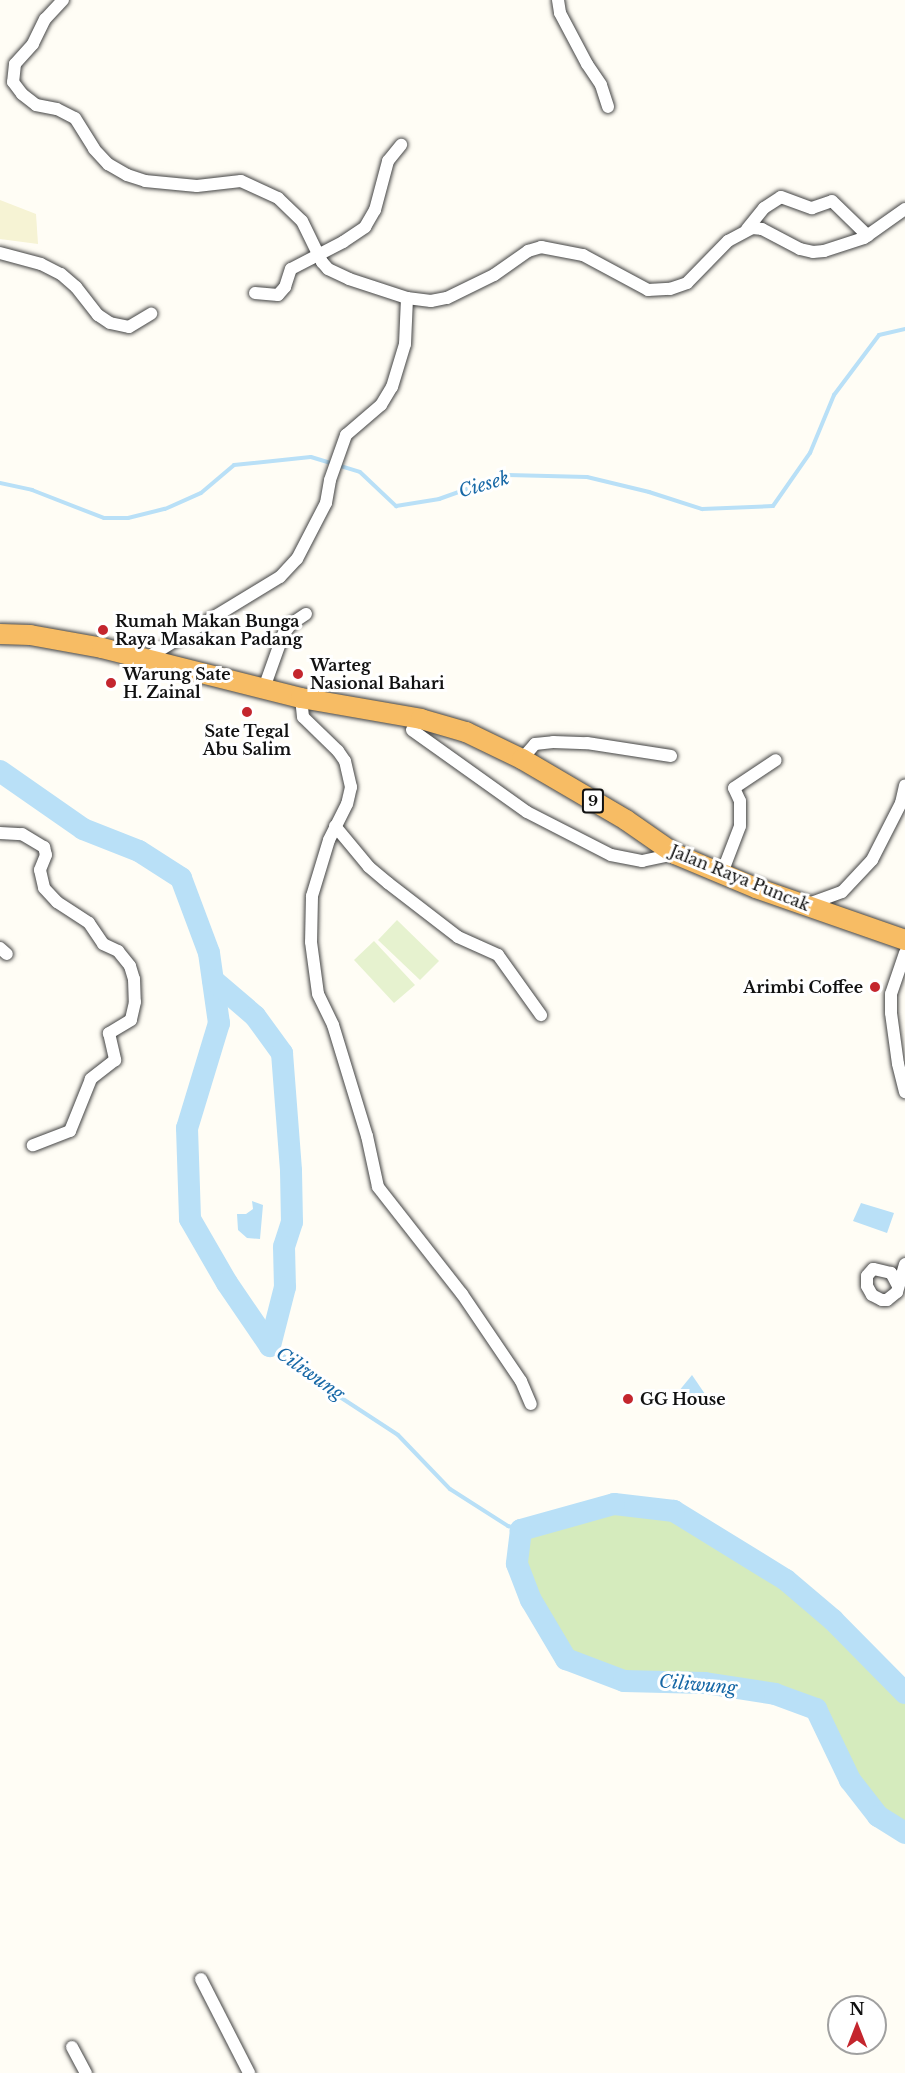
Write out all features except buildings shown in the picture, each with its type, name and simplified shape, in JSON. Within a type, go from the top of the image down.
[{"type":"highway","name":"Jalan Raya Puncak","points":[[0,634],[63,640],[301,698],[441,724],[522,759],[626,820],[675,854],[806,905],[905,940]]},
{"type":"street","points":[[63,0],[45,19],[33,44],[15,64],[13,82],[22,94],[36,105],[57,109],[75,118],[94,149],[108,164],[128,175],[145,181],[197,186],[241,181],[278,198],[302,221],[322,262],[337,274],[406,298],[431,301],[447,298],[494,275],[528,251],[541,247],[583,255],[648,290],[670,289],[687,283],[728,241],[747,230],[764,208],[781,198],[812,207],[832,201],[868,236]]},
{"type":"street","points":[[558,0],[560,13],[583,57],[602,85],[608,107]]},
{"type":"street","points":[[255,293],[278,294],[285,287],[291,269],[319,252],[343,242],[365,226],[375,210],[388,161],[401,145]]},
{"type":"street","points":[[747,230],[762,229],[800,249],[813,252],[855,242],[868,236],[905,209]]},
{"type":"street","points":[[0,253],[42,264],[61,274],[76,287],[98,315],[110,323],[129,327],[151,314]]},
{"type":"street","points":[[145,659],[280,577],[290,568],[304,548],[326,503],[330,480],[346,435],[381,405],[392,387],[405,344],[406,298]]},
{"type":"street","points":[[264,688],[283,635],[291,624],[306,614]]},
{"type":"street","points":[[301,698],[303,717],[338,751],[349,774],[351,787],[349,798],[323,857],[312,896],[310,920],[318,994],[333,1025],[367,1136],[378,1187],[462,1294],[520,1381],[531,1404]]},
{"type":"street","points":[[412,730],[527,812],[611,855],[642,861],[675,854]]},
{"type":"street","points":[[522,759],[535,744],[553,742],[587,744],[671,756]]},
{"type":"street","points":[[722,873],[740,826],[740,801],[734,788],[776,760]]},
{"type":"street","points":[[806,905],[842,892],[872,860],[901,803],[905,785]]},
{"type":"street","points":[[336,826],[369,867],[388,883],[458,937],[498,955],[541,1015]]},
{"type":"street","points":[[0,833],[22,834],[44,847],[46,855],[40,870],[44,888],[57,902],[89,923],[103,944],[118,951],[130,966],[134,979],[134,1012],[129,1022],[109,1033],[115,1060],[91,1078],[70,1131],[33,1145]]},
{"type":"street","points":[[905,953],[891,994],[897,1064],[905,1092]]},
{"type":"street","points":[[898,1286],[905,1264]]},
{"type":"street","points":[[201,1979],[249,2073]]},
{"type":"street","points":[[72,2047],[86,2073]]},
{"type":"shaded area","points":[[0,200],[36,214],[38,244],[0,239]]},
{"type":"green space","points":[[397,920],[439,961],[420,980],[378,940]]},
{"type":"green space","points":[[374,941],[415,985],[394,1003],[354,960]]},
{"type":"green space","points":[[614,1504],[674,1511],[786,1580],[833,1620],[905,1693],[905,1833],[878,1816],[850,1780],[815,1709],[775,1694],[705,1683],[624,1681],[566,1659],[531,1600],[517,1564],[521,1530]]},
{"type":"water","points":[[252,1201],[263,1205],[260,1239],[247,1238],[238,1230],[237,1214],[246,1214],[253,1209]]},
{"type":"water","points":[[861,1203],[894,1213],[887,1233],[853,1221]]},
{"type":"water","points":[[692,1375],[705,1394],[706,1402],[699,1406],[676,1403],[674,1397]]},
{"type":"waterway","name":"Ciesek","points":[[0,483],[32,490],[104,518],[128,518],[165,509],[201,493],[234,465],[311,457],[360,472],[396,506],[439,499],[506,475],[587,477],[649,492],[702,509],[773,506],[810,453],[834,395],[879,335],[905,329]]},
{"type":"waterway","points":[[0,771],[83,829],[139,851],[181,878],[209,953],[219,1023],[187,1128],[190,1219],[227,1283],[270,1346]]},
{"type":"waterway","points":[[213,980],[255,1016],[282,1053],[291,1171],[292,1222],[284,1247],[285,1287],[270,1346]]},
{"type":"waterway","name":"Ciliwung","points":[[270,1346],[340,1397],[398,1435],[450,1489],[508,1526],[521,1530]]},
{"type":"waterway","name":"Ciliwung","points":[[905,1693],[833,1620],[786,1580],[674,1511],[614,1504],[521,1530],[517,1564],[531,1600],[566,1659],[624,1681],[705,1683],[775,1694],[816,1709],[850,1780],[878,1816],[905,1833]]},
{"type":"place","name":"Rumah Makan Bunga Raya Masakan Padang","points":[[103,630]]},
{"type":"place","name":"Warteg Nasional Bahari","points":[[298,674]]},
{"type":"place","name":"Warung Sate H. Zainal","points":[[111,683]]},
{"type":"place","name":"Sate Tegal Abu Salim","points":[[247,712]]},
{"type":"place","name":"Arimbi Coffee","points":[[875,987]]},
{"type":"place","name":"GG House","points":[[628,1399]]}]
